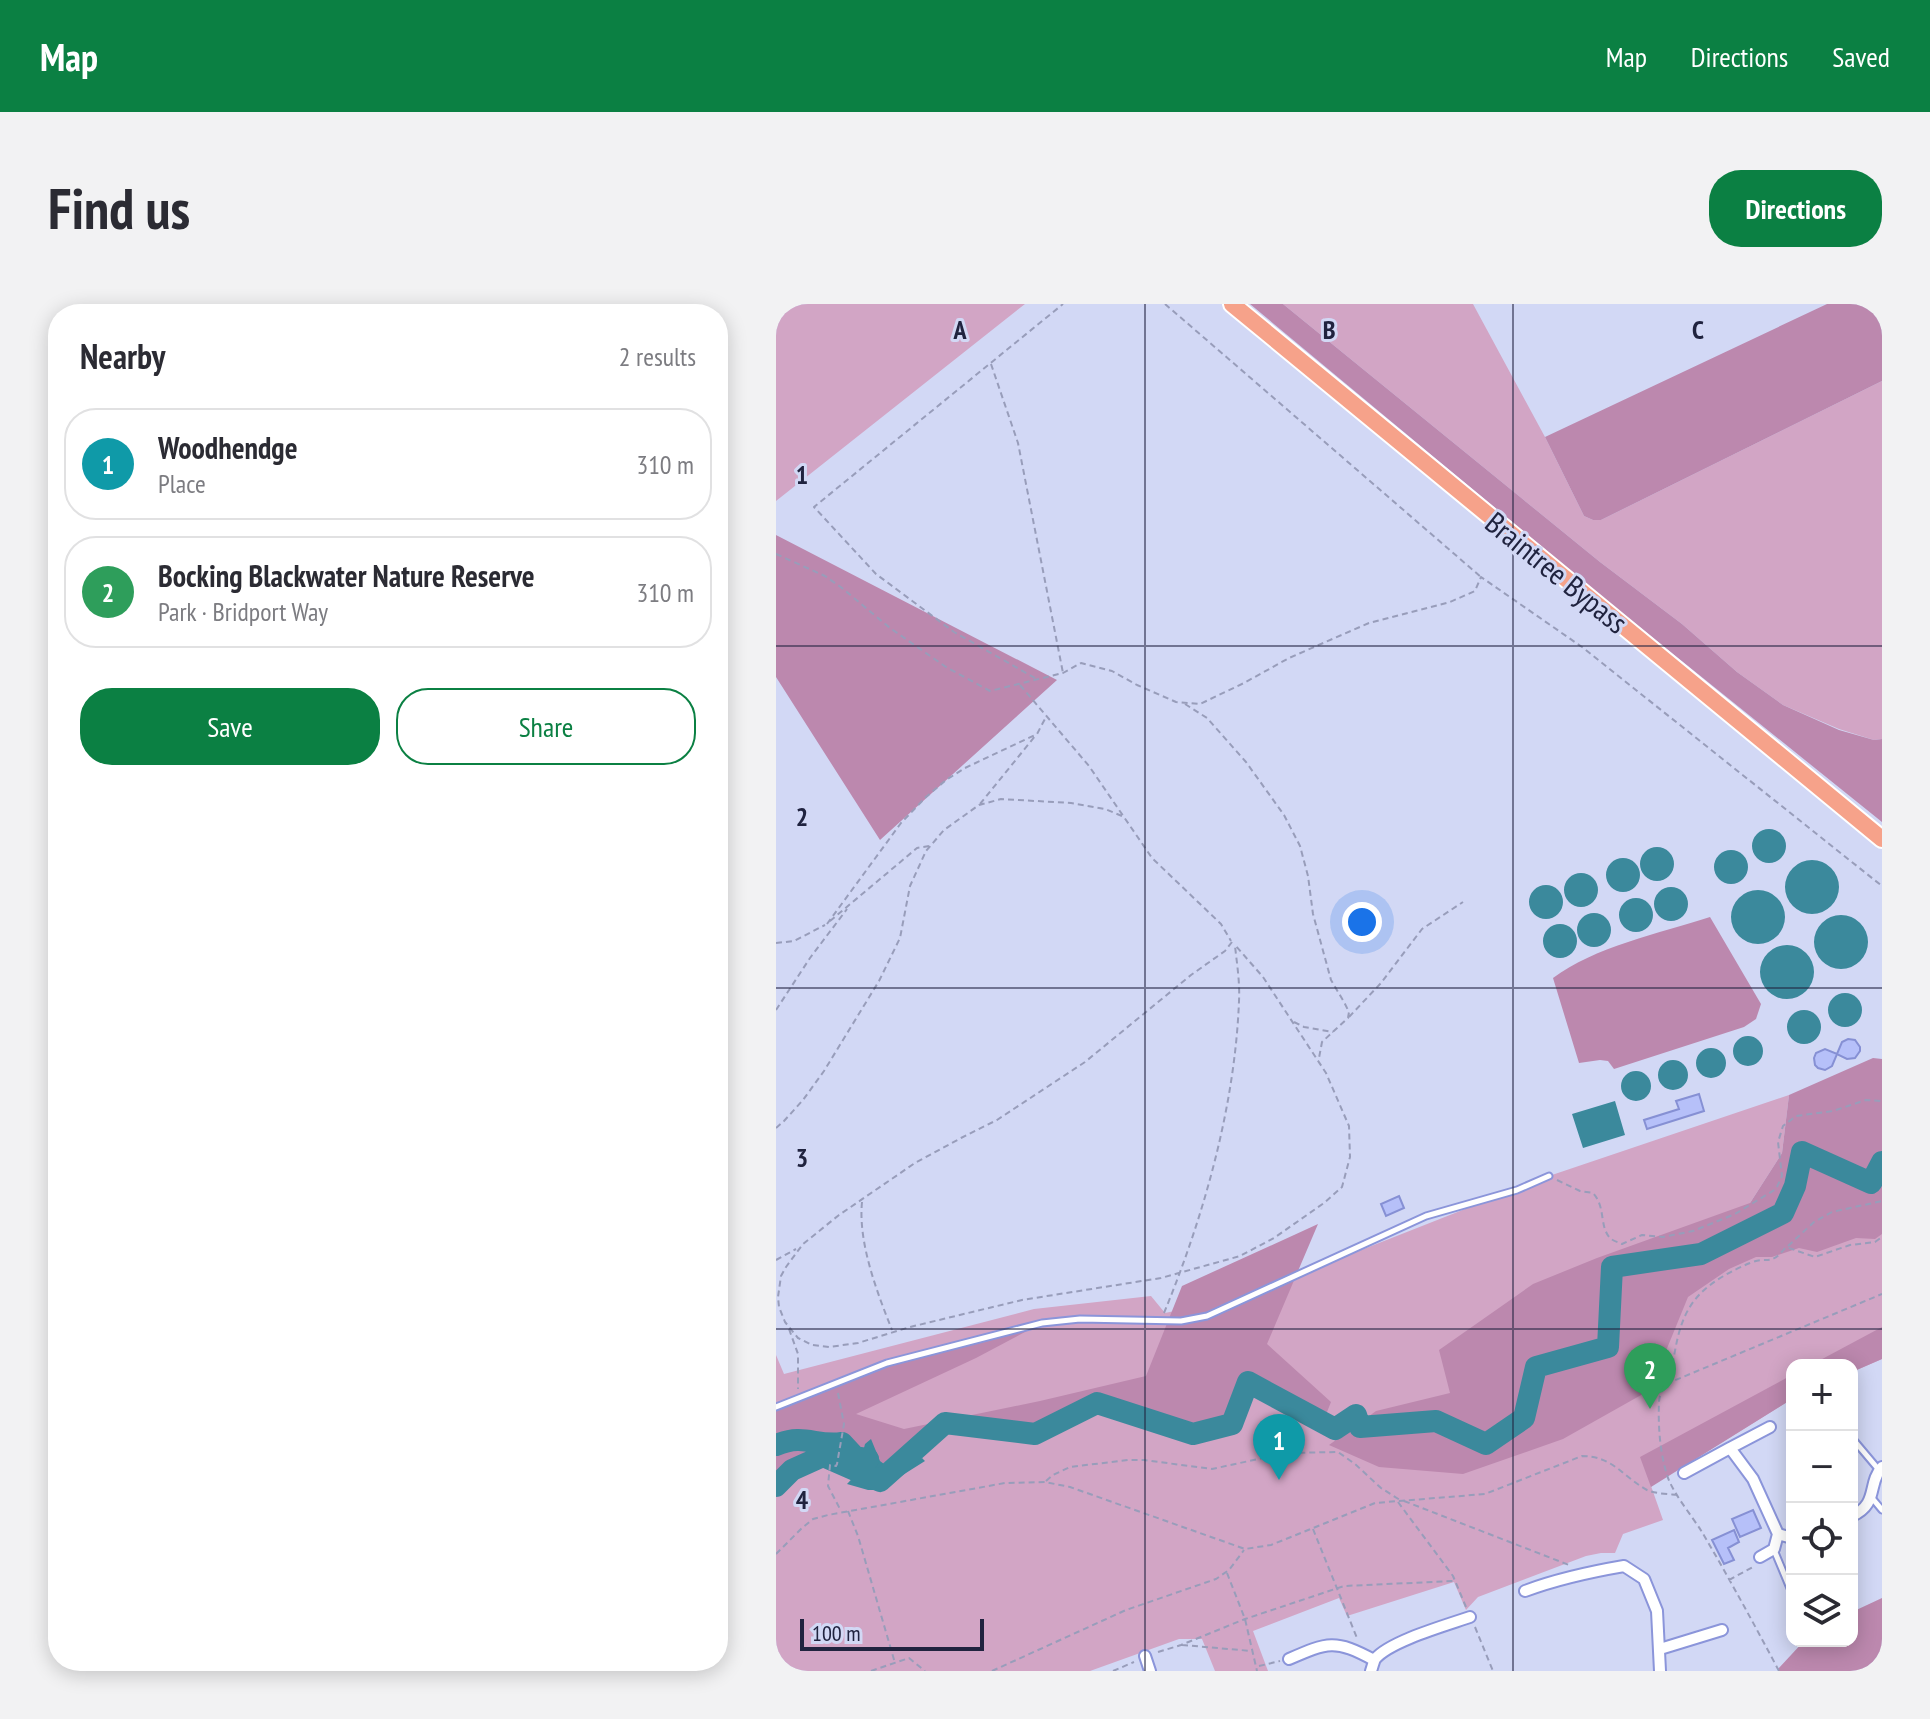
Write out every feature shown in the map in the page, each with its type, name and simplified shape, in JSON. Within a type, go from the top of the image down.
[{"type":"highway","name":"Braintree Bypass","points":[[1232,304],[1882,839]]},
{"type":"street","points":[[1684,1473],[1770,1427]]},
{"type":"street","points":[[1730,1448],[1753,1479],[1778,1534],[1774,1549],[1760,1557]]},
{"type":"street","points":[[1858,1514],[1871,1498],[1880,1468]]},
{"type":"street","points":[[1778,1534],[1786,1536]]},
{"type":"street","points":[[1525,1591],[1588,1572],[1624,1566],[1644,1579],[1657,1611],[1660,1671]]},
{"type":"street","points":[[1289,1659],[1322,1645],[1344,1646],[1363,1654],[1372,1665],[1400,1642],[1470,1617]]},
{"type":"street","points":[[1660,1649],[1722,1630]]},
{"type":"street","points":[[1145,1656],[1150,1671]]},
{"type":"lane","points":[[776,1407],[887,1363],[1042,1323],[1080,1319],[1181,1321],[1207,1316],[1426,1216],[1517,1190],[1549,1176]]},
{"type":"lane","points":[[1858,1444],[1880,1468]]},
{"type":"lane","points":[[1871,1498],[1882,1510]]},
{"type":"lane","points":[[1774,1549],[1786,1578]]},
{"type":"path","points":[[1037,680],[954,632],[876,574],[814,507],[1063,304]]},
{"type":"path","points":[[1165,304],[1481,577],[1582,647],[1882,886]]},
{"type":"path","points":[[991,363],[1018,443],[1063,673]]},
{"type":"path","points":[[776,554],[825,576],[890,628],[990,691],[1063,673],[1081,663],[1112,671],[1176,702],[1200,704],[1289,658],[1369,623],[1450,602],[1475,591],[1481,577]]},
{"type":"path","points":[[787,1324],[798,1338],[812,1345],[829,1347],[858,1343],[1022,1300],[1161,1278],[1240,1256],[1274,1238],[1342,1187],[1350,1157],[1349,1126],[1326,1073],[1263,977],[1232,942],[1221,924],[1152,858],[1089,766],[1019,684]]},
{"type":"path","points":[[1184,703],[1207,718],[1246,762],[1284,815],[1295,836],[1304,861],[1313,914],[1331,980],[1349,1012],[1348,1018]]},
{"type":"path","points":[[776,1128],[810,1090],[879,981],[900,938],[910,886],[926,851],[944,830],[979,805],[1037,734],[1046,716]]},
{"type":"path","points":[[827,924],[901,823],[926,797],[965,768],[1037,734]]},
{"type":"path","points":[[979,805],[1001,799],[1033,800],[1105,809],[1123,816]]},
{"type":"path","points":[[776,943],[794,941],[827,924],[917,848],[930,846]]},
{"type":"path","points":[[1318,1061],[1322,1042],[1381,983],[1422,929],[1463,902]]},
{"type":"path","points":[[776,1010],[850,904]]},
{"type":"path","points":[[776,1260],[800,1248],[839,1215],[915,1163],[997,1120],[1085,1062],[1225,951],[1232,942]]},
{"type":"path","points":[[1161,1320],[1181,1273],[1213,1168],[1234,1066],[1239,999],[1235,945]]},
{"type":"path","points":[[1293,1022],[1333,1032]]},
{"type":"path","points":[[1549,1176],[1580,1191],[1593,1193],[1601,1201],[1603,1223],[1609,1238],[1622,1244],[1642,1235],[1663,1237],[1693,1231],[1735,1214],[1776,1189],[1782,1176],[1778,1142],[1783,1126],[1796,1116],[1833,1111],[1866,1100],[1882,1101]]},
{"type":"path","points":[[862,1200],[861,1217],[869,1260],[878,1295],[893,1332]]},
{"type":"path","points":[[1779,1671],[1702,1532],[1668,1478],[1659,1438],[1659,1398],[1672,1366],[1686,1313],[1699,1295],[1730,1272],[1754,1261],[1777,1259],[1814,1222],[1832,1212],[1882,1201]]},
{"type":"path","points":[[1786,1247],[1815,1257],[1850,1245],[1875,1242],[1882,1237]]},
{"type":"path","points":[[778,1299],[781,1276],[800,1248]]},
{"type":"path","points":[[776,1293],[798,1354],[798,1398]]},
{"type":"path","points":[[1665,1384],[1882,1294]]},
{"type":"path","points":[[836,1383],[844,1424],[839,1459],[836,1466],[830,1465],[828,1486],[842,1512]]},
{"type":"path","points":[[1045,1482],[1070,1467],[1128,1460],[1212,1469],[1286,1453],[1338,1452],[1400,1500],[1588,1572]]},
{"type":"path","points":[[776,1554],[813,1519],[1005,1483],[1045,1482],[1088,1492],[1245,1549],[1271,1545],[1375,1503],[1485,1494],[1582,1456],[1595,1456],[1649,1491],[1679,1495]]},
{"type":"path","points":[[1400,1500],[1453,1576],[1493,1671]]},
{"type":"path","points":[[848,1511],[895,1663]]},
{"type":"path","points":[[1313,1528],[1363,1654]]},
{"type":"path","points":[[992,1671],[1126,1610],[1216,1579],[1245,1549]]},
{"type":"path","points":[[1729,1580],[1753,1567]]},
{"type":"path","points":[[1226,1572],[1245,1619],[1257,1669],[1289,1659]]},
{"type":"path","points":[[1113,1671],[1245,1619],[1344,1586],[1454,1581]]},
{"type":"path","points":[[1181,1645],[1253,1651]]},
{"type":"path","points":[[871,1671],[909,1658],[925,1671]]},
{"type":"shaded area","points":[[776,304],[1025,304],[776,501]]},
{"type":"shaded area","points":[[1250,304],[1283,304],[1600,562],[1682,624],[1737,672],[1783,705],[1839,730],[1874,740],[1882,739],[1882,822],[1601,596]]},
{"type":"shaded area","points":[[1283,304],[1473,304],[1584,516],[1593,520],[1601,520],[1882,381],[1882,739],[1874,740],[1839,729],[1783,705],[1737,672],[1682,624],[1600,562]]},
{"type":"shaded area","points":[[1827,304],[1882,304],[1882,381],[1601,520],[1584,516],[1545,437]]},
{"type":"shaded area","points":[[776,535],[1057,680],[880,840],[776,677]]},
{"type":"shaded area","points":[[1710,917],[1761,1004],[1756,1019],[1744,1027],[1614,1069],[1608,1061],[1579,1063],[1553,978],[1608,949]]},
{"type":"shaded area","points":[[1873,1058],[1882,1059],[1882,1234],[1875,1239],[1856,1238],[1817,1252],[1799,1248],[1772,1257],[1756,1257],[1729,1269],[1688,1297],[1650,1390],[1563,1439],[1463,1474],[1379,1467],[1329,1445],[1376,1411],[1450,1393],[1439,1350],[1533,1284],[1750,1203],[1782,1153],[1789,1095]]},
{"type":"shaded area","points":[[1789,1095],[1782,1153],[1750,1203],[1882,1162],[1882,1359],[1858,1369],[1858,1359],[1786,1359],[1786,1403],[1651,1486],[1663,1520],[1623,1534],[1615,1553],[1586,1556],[1478,1597],[1466,1610],[1454,1582],[1347,1616],[1339,1598],[1253,1631],[1268,1671],[1215,1671],[1202,1639],[1179,1639],[1090,1671],[776,1671],[776,1355],[784,1374],[1034,1309],[1151,1296],[1165,1313],[1242,1297],[1549,1176]]},
{"type":"shaded area","points":[[1318,1224],[1267,1344],[1331,1402],[1323,1422],[1248,1383],[1232,1424],[1193,1434],[1097,1403],[1035,1434],[945,1423],[880,1481],[823,1456],[792,1470],[776,1486],[776,1408],[887,1363],[1042,1323],[976,1358],[856,1414],[904,1429],[1146,1376],[1182,1286]]},
{"type":"shaded area","points":[[1882,1327],[1882,1359],[1858,1369],[1858,1359],[1822,1359]]},
{"type":"shaded area","points":[[1786,1378],[1786,1403],[1651,1487],[1640,1457]]},
{"type":"shaded area","points":[[1882,1598],[1882,1671],[1779,1671],[1798,1647],[1858,1647],[1858,1609]]},
{"type":"water","points":[[1769,829],[1781,834],[1786,846],[1781,858],[1769,863],[1757,858],[1752,846],[1757,834]]},
{"type":"water","points":[[1657,847],[1669,852],[1674,864],[1669,876],[1657,881],[1645,876],[1640,864],[1645,852]]},
{"type":"water","points":[[1731,850],[1743,855],[1748,867],[1743,879],[1731,884],[1719,879],[1714,867],[1719,855]]},
{"type":"water","points":[[1623,858],[1635,863],[1640,875],[1635,887],[1623,892],[1611,887],[1606,875],[1611,863]]},
{"type":"water","points":[[1812,860],[1831,868],[1839,887],[1831,906],[1812,914],[1793,906],[1785,887],[1793,868]]},
{"type":"water","points":[[1581,873],[1593,878],[1598,890],[1593,902],[1581,907],[1569,902],[1564,890],[1569,878]]},
{"type":"water","points":[[1546,885],[1558,890],[1563,902],[1558,914],[1546,919],[1534,914],[1529,902],[1534,890]]},
{"type":"water","points":[[1671,887],[1683,892],[1688,904],[1683,916],[1671,921],[1659,916],[1654,904],[1659,892]]},
{"type":"water","points":[[1758,890],[1777,898],[1785,917],[1777,936],[1758,944],[1739,936],[1731,917],[1739,898]]},
{"type":"water","points":[[1636,898],[1648,903],[1653,915],[1648,927],[1636,932],[1624,927],[1619,915],[1624,903]]},
{"type":"water","points":[[1594,913],[1606,918],[1611,930],[1606,942],[1594,947],[1582,942],[1577,930],[1582,918]]},
{"type":"water","points":[[1841,915],[1860,923],[1868,942],[1860,961],[1841,969],[1822,961],[1814,942],[1822,923]]},
{"type":"water","points":[[1560,924],[1572,929],[1577,941],[1572,953],[1560,958],[1548,953],[1543,941],[1548,929]]},
{"type":"water","points":[[1787,945],[1806,953],[1814,972],[1806,991],[1787,999],[1768,991],[1760,972],[1768,953]]},
{"type":"water","points":[[1845,993],[1857,998],[1862,1010],[1857,1022],[1845,1027],[1833,1022],[1828,1010],[1833,998]]},
{"type":"water","points":[[1804,1010],[1816,1015],[1821,1027],[1816,1039],[1804,1044],[1792,1039],[1787,1027],[1792,1015]]},
{"type":"water","points":[[1748,1036],[1759,1040],[1763,1051],[1759,1062],[1748,1066],[1737,1062],[1733,1051],[1737,1040]]},
{"type":"water","points":[[1711,1048],[1722,1052],[1726,1063],[1722,1074],[1711,1078],[1700,1074],[1696,1063],[1700,1052]]},
{"type":"water","points":[[1673,1060],[1684,1064],[1688,1075],[1684,1086],[1673,1090],[1662,1086],[1658,1075],[1662,1064]]},
{"type":"water","points":[[1636,1071],[1647,1075],[1651,1086],[1647,1097],[1636,1101],[1625,1097],[1621,1086],[1625,1075]]},
{"type":"water","points":[[1615,1101],[1625,1135],[1583,1148],[1572,1114]]},
{"type":"water","points":[[871,1439],[880,1461],[888,1467],[910,1465],[922,1458],[925,1461],[879,1490],[847,1484],[868,1462],[863,1452],[865,1444]]},
{"type":"building","points":[[1848,1039],[1855,1040],[1860,1047],[1855,1058],[1847,1059],[1837,1054],[1842,1042]]},
{"type":"building","points":[[1825,1049],[1837,1054],[1832,1066],[1825,1070],[1815,1065],[1816,1053]]},
{"type":"building","points":[[1699,1094],[1704,1111],[1647,1129],[1644,1120],[1679,1109],[1676,1101]]},
{"type":"building","points":[[1399,1196],[1404,1208],[1386,1216],[1381,1204]]},
{"type":"building","points":[[1753,1510],[1761,1528],[1740,1537],[1732,1519]]},
{"type":"building","points":[[1734,1530],[1739,1542],[1728,1548],[1734,1560],[1724,1564],[1712,1540]]},
{"type":"waterway","points":[[776,1486],[792,1470],[823,1456],[880,1481],[945,1423],[1035,1434],[1097,1403],[1193,1434],[1232,1424],[1248,1382],[1335,1429],[1356,1415],[1360,1427],[1436,1421],[1486,1444],[1524,1418],[1536,1367],[1608,1347],[1612,1267],[1701,1254],[1783,1213],[1795,1186],[1802,1152],[1871,1183],[1882,1162]]},
{"type":"waterway","points":[[776,1445],[795,1440],[842,1443],[855,1457],[868,1459]]},
{"type":"place","name":"Bocking Blackwater Nature Reserve","points":[[1650,1409]]},
{"type":"place","name":"Woodhendge","points":[[1279,1480]]}]
